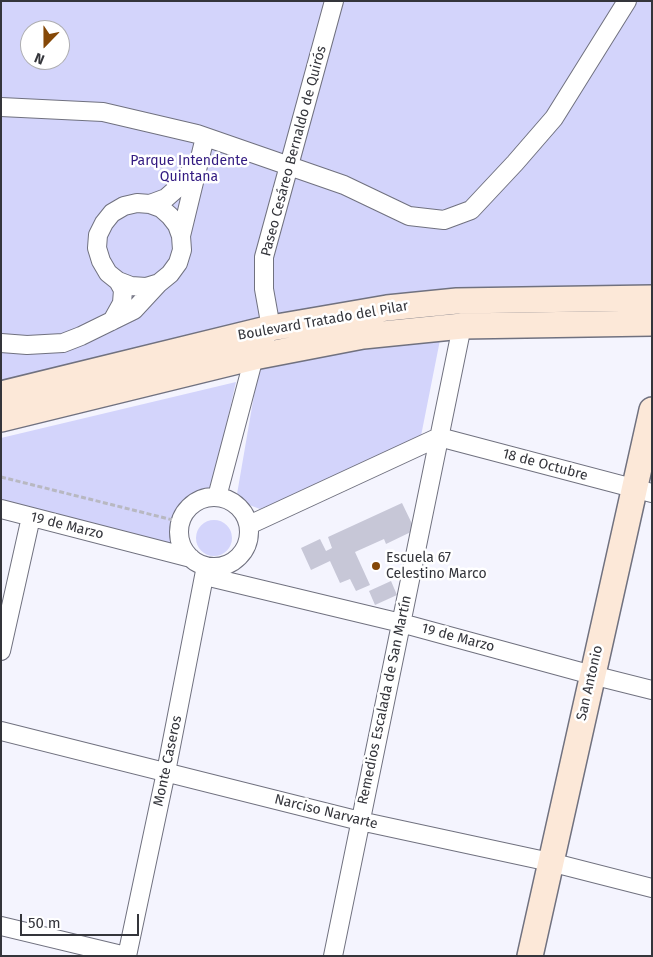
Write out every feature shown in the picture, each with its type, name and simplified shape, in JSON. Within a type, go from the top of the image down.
[{"type":"main road","name":"Boulevard Tratado del Pilar","points":[[1,394],[271,328],[388,308],[457,301],[652,298]]},
{"type":"main road","name":"Boulevard Tratado del Pilar","points":[[1,419],[254,357],[363,336],[462,326],[652,323]]},
{"type":"main road","name":"San Antonio","points":[[530,956],[592,675],[643,491],[652,410]]},
{"type":"street","name":"Paseo Cesáreo Bernaldo de Quirós","points":[[271,328],[264,289],[264,257],[334,1]]},
{"type":"street","points":[[1,107],[103,112],[205,136],[344,185],[408,216],[444,220],[471,210],[554,118],[627,1]]},
{"type":"street","points":[[181,236],[205,136]]},
{"type":"street","points":[[150,204],[166,198],[183,183],[201,154]]},
{"type":"street","points":[[1,343],[27,345],[63,343],[81,336],[134,310],[170,274],[178,263],[182,250],[181,236],[177,225],[161,208],[150,204],[137,203],[124,206],[112,213],[98,235],[101,261],[108,273],[118,281],[131,286],[146,287],[159,283]]},
{"type":"street","points":[[112,321],[122,303],[123,290],[118,281]]},
{"type":"street","name":"Remedios Escalada de San Martín","points":[[333,956],[462,326]]},
{"type":"street","points":[[217,497],[254,357],[271,328]]},
{"type":"street","points":[[249,525],[439,437]]},
{"type":"street","name":"18 de Octubre","points":[[439,437],[643,491]]},
{"type":"street","points":[[217,497],[236,504],[244,513],[249,525],[249,536],[246,548],[239,557],[229,564],[206,571],[191,558],[181,542],[181,522],[184,514],[192,505],[205,498],[217,497]]},
{"type":"street","name":"19 de Marzo","points":[[1,509],[191,558]]},
{"type":"street","points":[[1,651],[31,517]]},
{"type":"street","name":"19 de Marzo","points":[[206,571],[652,690]]},
{"type":"street","name":"Monte Caseros","points":[[126,956],[166,772],[206,571]]},
{"type":"street","name":"Narciso Narvarte","points":[[1,731],[360,821],[550,862],[652,888]]},
{"type":"street","points":[[1,926],[126,956]]},
{"type":"path","points":[[1,477],[181,522]]},
{"type":"green space","name":"Parque Intendente Quintana","points":[[1,1],[652,1],[652,291],[460,292],[1,386]]},
{"type":"green space","points":[[440,340],[420,441],[260,509],[236,500],[259,366],[368,345]]},
{"type":"green space","points":[[236,382],[211,492],[192,496],[182,504],[175,514],[172,535],[178,550],[1,500],[1,438]]},
{"type":"green space","points":[[214,520],[221,521],[227,525],[231,531],[231,545],[227,551],[221,555],[214,556],[207,555],[201,551],[197,545],[196,538],[197,531],[201,525],[207,521]]},
{"type":"building","points":[[402,503],[415,530],[386,544],[384,539],[355,552],[370,585],[356,591],[350,579],[340,583],[330,561],[311,570],[301,548],[320,539],[326,551],[332,548],[328,537]]},
{"type":"building","points":[[391,581],[397,595],[375,605],[369,591]]},
{"type":"place","name":"Escuela 67 Celestino Marco","points":[[376,566]]}]
